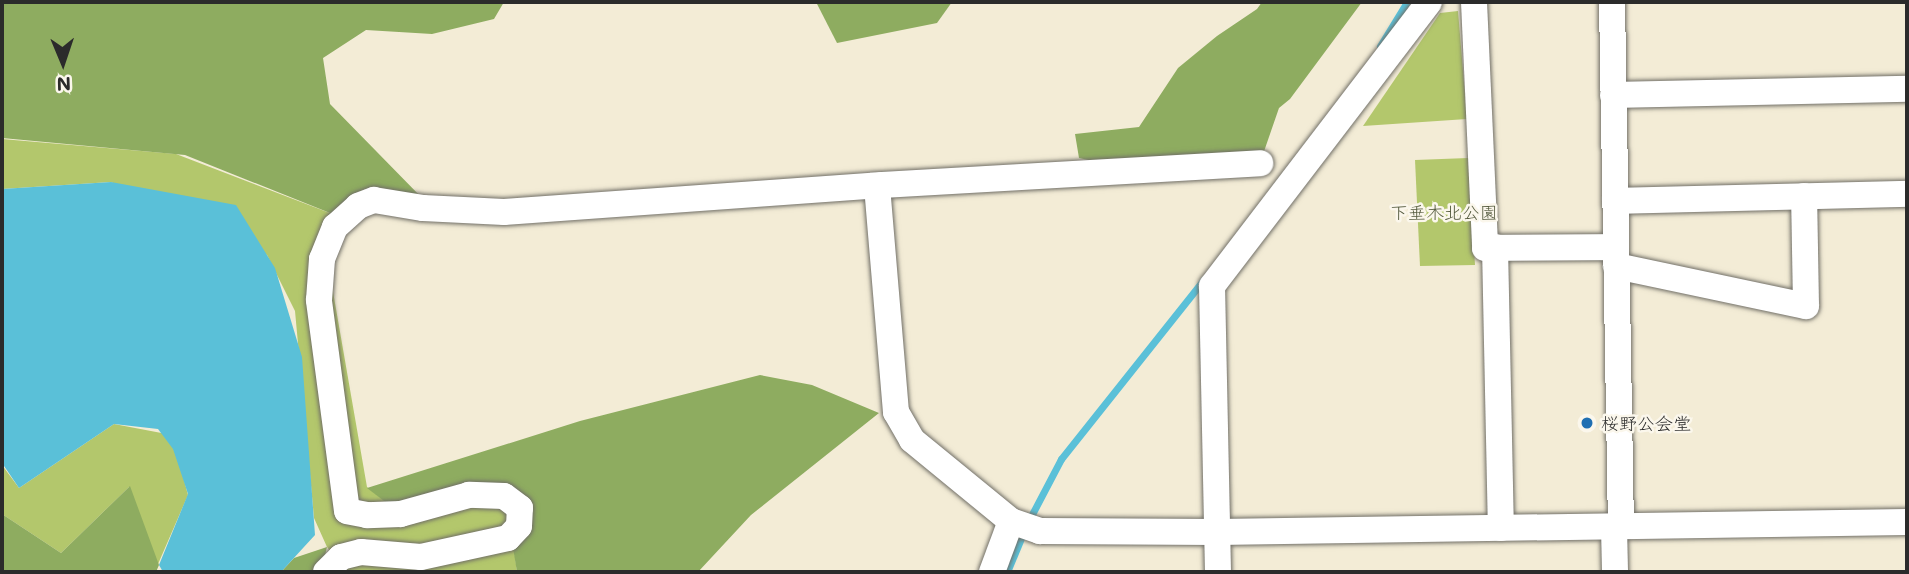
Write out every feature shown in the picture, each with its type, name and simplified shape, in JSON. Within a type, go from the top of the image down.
[{"type":"street","points":[[1218,572],[1212,286],[1429,2]]},
{"type":"street","points":[[1474,2],[1485,248],[1616,256],[1805,306],[1804,196]]},
{"type":"street","points":[[1612,2],[1618,526],[1615,572]]},
{"type":"street","points":[[1613,95],[1907,89]]},
{"type":"street","points":[[326,572],[341,557],[361,552],[421,557],[508,538],[519,526],[520,508],[503,496],[469,495],[401,514],[367,515],[346,511],[319,300],[321,258],[335,227],[358,206],[374,200],[424,208],[504,212],[1260,163]]},
{"type":"street","points":[[877,186],[896,412],[912,440],[1011,521],[1040,531],[1217,532],[1907,522]]},
{"type":"street","points":[[1615,201],[1907,194]]},
{"type":"street","points":[[1495,247],[1501,528]]},
{"type":"street","points":[[992,572],[1011,521]]},
{"type":"green space","points":[[2,2],[504,2],[494,19],[432,34],[366,30],[323,58],[330,104],[424,200],[365,189],[335,215],[185,155],[2,138]]},
{"type":"green space","points":[[816,2],[952,2],[937,23],[837,43]]},
{"type":"green space","points":[[1262,2],[1362,2],[1290,99],[1279,108],[1260,163],[1140,171],[1079,158],[1075,134],[1139,127],[1178,68],[1217,36],[1257,9]]},
{"type":"green space","points":[[1458,11],[1467,119],[1363,126],[1440,13]]},
{"type":"green space","points":[[2,139],[176,154],[335,215],[328,263],[367,487],[397,511],[506,489],[517,572],[341,572],[343,567],[327,547],[314,518],[295,311],[267,255],[111,182],[2,189]]},
{"type":"green space","name":"下垂木北公園","points":[[1468,158],[1475,265],[1420,266],[1415,160]]},
{"type":"green space","points":[[760,375],[812,385],[879,413],[751,515],[698,572],[517,572],[513,548],[523,496],[397,511],[367,488],[580,421]]},
{"type":"green space","points":[[114,424],[172,435],[188,495],[155,571],[129,487],[61,553],[2,514],[2,465],[19,488]]},
{"type":"green space","points":[[130,486],[159,565],[156,572],[2,572],[2,514],[61,553]]},
{"type":"green space","points":[[327,547],[321,572],[281,572],[294,558]]},
{"type":"water","points":[[111,182],[236,205],[275,268],[302,357],[315,535],[281,572],[163,572],[159,565],[188,494],[173,449],[158,429],[114,424],[19,488],[2,463],[2,189]]},
{"type":"waterway","points":[[1380,46],[1407,2]]},
{"type":"waterway","points":[[1029,520],[1061,459],[1204,279]]},
{"type":"waterway","points":[[1007,572],[1024,531]]},
{"type":"place","name":"桜野公会堂","points":[[1587,423]]}]
